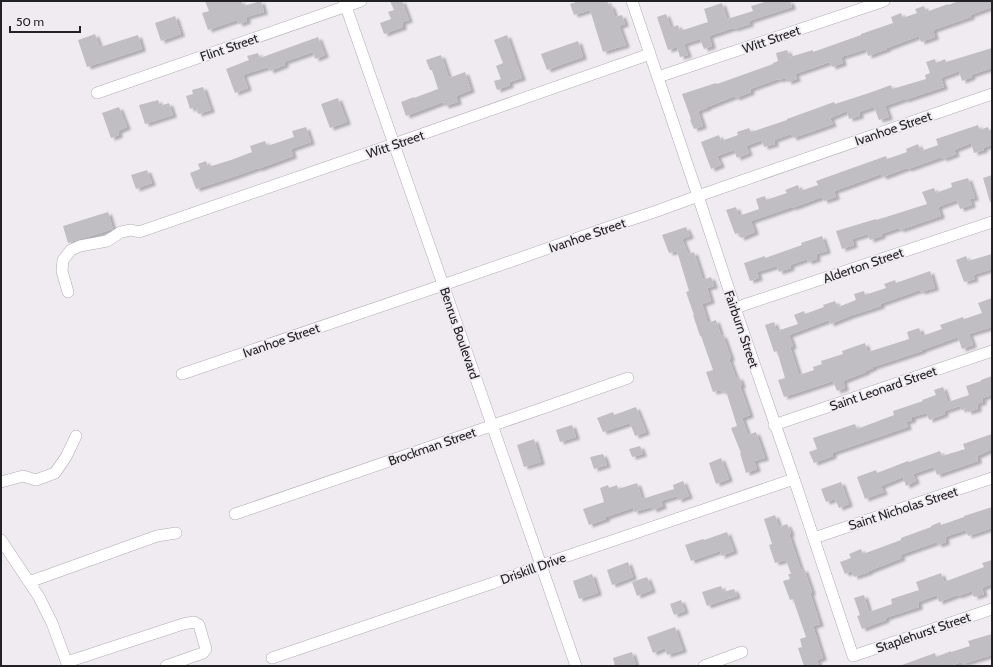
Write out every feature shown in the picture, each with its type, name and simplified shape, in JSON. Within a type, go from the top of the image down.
[{"type":"street","name":"Flint Street","points":[[97,94],[345,4],[361,1]]},
{"type":"street","name":"Fairburn Street","points":[[632,1],[734,308],[794,479],[853,656]]},
{"type":"street","name":"Witt Street","points":[[658,77],[884,1]]},
{"type":"street","name":"Benrus Boulevard","points":[[345,4],[576,666]]},
{"type":"street","name":"Witt Street","points":[[68,292],[62,271],[63,260],[71,250],[80,246],[107,241],[122,232],[131,230],[139,232],[650,54]]},
{"type":"street","name":"Ivanhoe Street","points":[[182,374],[444,285],[992,94]]},
{"type":"street","name":"Alderton Street","points":[[734,308],[992,222]]},
{"type":"street","name":"Saint Leonard Street","points":[[774,425],[992,351]]},
{"type":"street","name":"Brockman Street","points":[[235,514],[493,426],[628,378]]},
{"type":"street","points":[[1,482],[23,476],[36,480],[54,473],[66,457],[76,436]]},
{"type":"street","name":"Saint Nicholas Street","points":[[814,538],[992,478]]},
{"type":"street","name":"Driskill Drive","points":[[272,658],[794,479]]},
{"type":"street","points":[[29,582],[157,536],[176,533]]},
{"type":"street","points":[[1,540],[39,597],[52,623],[68,664],[184,624],[194,622],[199,625],[206,648],[203,653],[166,666]]},
{"type":"street","name":"Staplehurst Street","points":[[853,656],[992,609]]},
{"type":"street","points":[[704,666],[742,652]]},
{"type":"building","points":[[205,1],[241,1],[243,6],[261,1],[264,12],[246,17],[247,21],[239,24],[237,20],[208,30],[202,13],[209,11]]},
{"type":"building","points":[[390,1],[402,1],[409,20],[402,22],[403,27],[384,34],[380,23],[391,19],[388,12],[394,10]]},
{"type":"building","points":[[579,1],[607,1],[609,6],[611,5],[615,17],[622,15],[625,24],[619,26],[626,45],[603,52],[590,10],[574,15],[570,4]]},
{"type":"building","points":[[768,1],[790,1],[792,7],[749,21],[750,24],[709,36],[712,46],[704,49],[700,39],[684,44],[688,55],[680,57],[677,47],[668,50],[657,17],[666,14],[671,28],[678,25],[680,31],[708,22],[704,9],[722,3],[727,19],[753,11],[751,6]]},
{"type":"building","points":[[959,1],[992,1],[992,7],[970,15],[971,17],[933,30],[935,37],[921,42],[919,36],[868,56],[866,49],[841,57],[843,63],[832,67],[830,62],[795,74],[797,79],[788,82],[786,78],[778,79],[750,89],[751,92],[736,98],[735,96],[698,111],[703,126],[694,129],[682,94],[716,83],[717,84],[773,64],[778,61],[776,53],[787,50],[790,57],[813,50],[813,52],[893,23],[891,17],[901,13],[903,18],[917,13],[915,9],[924,6],[926,12]]},
{"type":"building","points":[[175,16],[181,34],[161,41],[155,23]]},
{"type":"building","points":[[95,34],[100,47],[138,35],[142,49],[87,67],[78,40]]},
{"type":"building","points":[[507,35],[522,78],[509,82],[510,85],[497,90],[494,81],[501,79],[496,66],[503,63],[494,40]]},
{"type":"building","points":[[318,37],[325,55],[315,59],[313,52],[284,62],[285,65],[270,71],[268,67],[243,75],[248,88],[235,93],[226,69],[249,60],[247,56],[258,53],[260,58]]},
{"type":"building","points":[[578,41],[583,57],[547,70],[541,54]]},
{"type":"building","points":[[992,48],[992,68],[971,75],[972,77],[962,81],[959,71],[941,78],[944,87],[885,106],[889,117],[879,120],[874,107],[859,112],[860,116],[849,119],[847,111],[830,118],[833,124],[819,129],[793,138],[791,134],[774,140],[775,144],[764,147],[762,140],[746,146],[749,153],[737,158],[734,150],[717,156],[721,165],[711,169],[701,142],[719,135],[721,141],[738,135],[737,132],[749,128],[751,132],[834,102],[835,104],[891,85],[892,89],[926,79],[925,75],[930,73],[926,62],[935,59],[936,63],[945,59],[946,62]]},
{"type":"building","points":[[441,55],[449,78],[465,72],[471,90],[456,96],[458,102],[445,106],[443,102],[406,116],[401,102],[438,89],[432,70],[430,70],[426,60]]},
{"type":"building","points":[[203,87],[211,110],[198,114],[196,107],[190,109],[186,96],[193,94],[192,90]]},
{"type":"building","points":[[338,98],[347,122],[330,128],[321,104]]},
{"type":"building","points":[[158,100],[160,106],[169,103],[173,115],[145,124],[139,105]]},
{"type":"building","points":[[119,107],[127,127],[118,131],[119,135],[111,138],[102,113]]},
{"type":"building","points":[[978,125],[980,130],[988,127],[992,138],[992,145],[983,148],[984,150],[974,153],[971,143],[954,150],[956,154],[943,159],[942,157],[883,177],[881,174],[834,191],[836,197],[824,201],[822,197],[751,221],[755,232],[741,238],[738,233],[735,234],[726,210],[736,207],[739,216],[759,209],[756,199],[765,196],[766,200],[787,193],[785,190],[798,185],[800,191],[818,185],[816,181],[886,156],[887,159],[907,152],[906,149],[918,144],[921,151],[938,145],[936,139]]},
{"type":"building","points":[[306,127],[311,142],[291,149],[293,156],[196,189],[190,173],[200,169],[198,164],[206,161],[208,167],[231,160],[252,152],[250,146],[265,141],[267,146],[294,137],[292,131]]},
{"type":"building","points":[[147,170],[152,183],[136,189],[131,175]]},
{"type":"building","points":[[992,175],[992,201],[990,202],[983,178]]},
{"type":"building","points":[[968,178],[975,198],[970,199],[972,205],[960,209],[957,200],[938,207],[941,216],[900,230],[899,228],[881,234],[882,236],[870,240],[868,234],[852,239],[854,245],[842,249],[836,231],[927,204],[922,192],[934,188],[936,193],[952,187],[951,183]]},
{"type":"building","points":[[108,212],[113,229],[68,243],[63,226]]},
{"type":"building","points":[[686,227],[690,236],[682,239],[688,254],[694,252],[703,280],[711,277],[714,286],[707,288],[711,301],[702,304],[708,323],[716,320],[721,336],[723,335],[731,358],[729,359],[736,378],[739,377],[742,385],[740,386],[750,415],[742,418],[748,435],[756,432],[765,458],[754,461],[757,469],[746,473],[741,453],[731,428],[737,426],[726,391],[722,392],[721,390],[713,392],[706,372],[713,370],[686,292],[689,291],[677,251],[669,253],[662,235]]},
{"type":"building","points":[[822,236],[827,251],[816,254],[817,259],[808,262],[807,259],[790,265],[791,268],[779,272],[777,266],[757,272],[759,278],[750,281],[744,263],[765,256],[765,258]]},
{"type":"building","points":[[992,254],[992,269],[973,275],[975,279],[964,282],[956,260],[966,256],[968,261]]},
{"type":"building","points":[[930,271],[935,288],[921,292],[920,290],[830,324],[829,320],[789,335],[793,346],[790,347],[799,375],[814,370],[813,367],[822,364],[821,361],[843,354],[842,351],[865,343],[868,352],[909,339],[907,332],[919,328],[922,336],[942,329],[940,325],[963,317],[964,319],[982,313],[978,303],[992,298],[992,327],[969,334],[973,345],[962,349],[958,337],[922,351],[873,367],[866,372],[843,381],[845,388],[837,391],[833,381],[784,397],[778,380],[785,378],[777,351],[774,352],[765,325],[774,322],[777,331],[798,324],[794,315],[804,311],[805,314],[835,301],[838,307],[856,300],[854,294],[864,291],[865,295],[886,288],[884,284],[895,280],[896,283]]},
{"type":"building","points":[[992,376],[992,395],[982,398],[983,402],[977,404],[978,409],[968,412],[966,408],[961,410],[960,406],[944,411],[945,414],[929,420],[927,413],[912,417],[912,420],[906,422],[908,427],[832,453],[833,456],[814,463],[809,452],[817,449],[813,438],[855,424],[857,429],[894,415],[893,411],[936,395],[934,390],[943,387],[948,402],[969,395],[966,386]]},
{"type":"building","points":[[636,407],[646,432],[635,436],[630,423],[603,432],[597,418],[613,412],[614,415]]},
{"type":"building","points":[[572,425],[576,437],[560,442],[556,430]]},
{"type":"building","points":[[992,434],[992,449],[977,456],[978,461],[937,475],[934,467],[913,474],[916,481],[906,486],[903,477],[881,486],[884,492],[865,499],[857,477],[876,470],[877,473],[940,451],[942,456],[965,449],[963,444]]},
{"type":"building","points":[[534,439],[541,462],[524,467],[517,445]]},
{"type":"building","points":[[640,446],[643,454],[632,457],[629,449]]},
{"type":"building","points":[[603,454],[607,465],[594,469],[590,457]]},
{"type":"building","points":[[721,458],[729,479],[716,484],[709,463]]},
{"type":"building","points":[[683,481],[689,496],[678,500],[677,496],[661,501],[663,506],[653,510],[652,507],[634,512],[633,508],[606,517],[606,519],[589,525],[583,509],[604,502],[600,488],[608,485],[609,488],[617,485],[618,489],[637,483],[642,499],[674,489],[673,485]]},
{"type":"building","points":[[841,482],[849,504],[839,508],[835,499],[826,502],[821,489]]},
{"type":"building","points":[[992,507],[992,528],[968,536],[966,530],[945,537],[946,542],[938,545],[937,542],[900,555],[902,558],[854,577],[852,571],[845,574],[840,562],[851,558],[849,554],[861,549],[863,554],[901,540],[901,538],[931,527],[940,522],[941,525]]},
{"type":"building","points":[[775,515],[779,527],[787,524],[791,533],[789,534],[801,570],[804,569],[812,592],[810,593],[820,624],[813,626],[823,658],[817,660],[819,666],[804,666],[798,648],[802,647],[800,639],[806,637],[793,599],[790,600],[783,581],[790,579],[788,574],[791,574],[786,560],[775,563],[769,545],[772,544],[764,519]]},
{"type":"building","points":[[727,532],[734,551],[721,556],[720,551],[691,561],[685,545]]},
{"type":"building","points":[[992,560],[992,584],[982,588],[984,594],[974,597],[972,591],[939,602],[937,595],[918,602],[919,607],[885,618],[886,620],[862,629],[857,616],[860,615],[854,598],[864,595],[869,612],[892,604],[891,599],[919,590],[916,582],[941,573],[944,582],[984,567],[982,563]]},
{"type":"building","points":[[628,562],[633,577],[612,585],[607,570]]},
{"type":"building","points":[[592,574],[598,593],[579,599],[573,581]]},
{"type":"building","points":[[647,577],[652,590],[637,596],[632,582]]},
{"type":"building","points":[[721,586],[723,592],[734,589],[737,596],[707,606],[702,592]]},
{"type":"building","points":[[681,600],[685,611],[674,615],[670,604]]},
{"type":"building","points":[[675,627],[683,650],[667,655],[665,648],[653,653],[647,637]]},
{"type":"building","points":[[992,634],[992,655],[950,666],[902,666],[935,653],[936,657],[970,646],[968,641]]},
{"type":"building","points":[[632,652],[636,666],[615,666],[613,658]]}]
